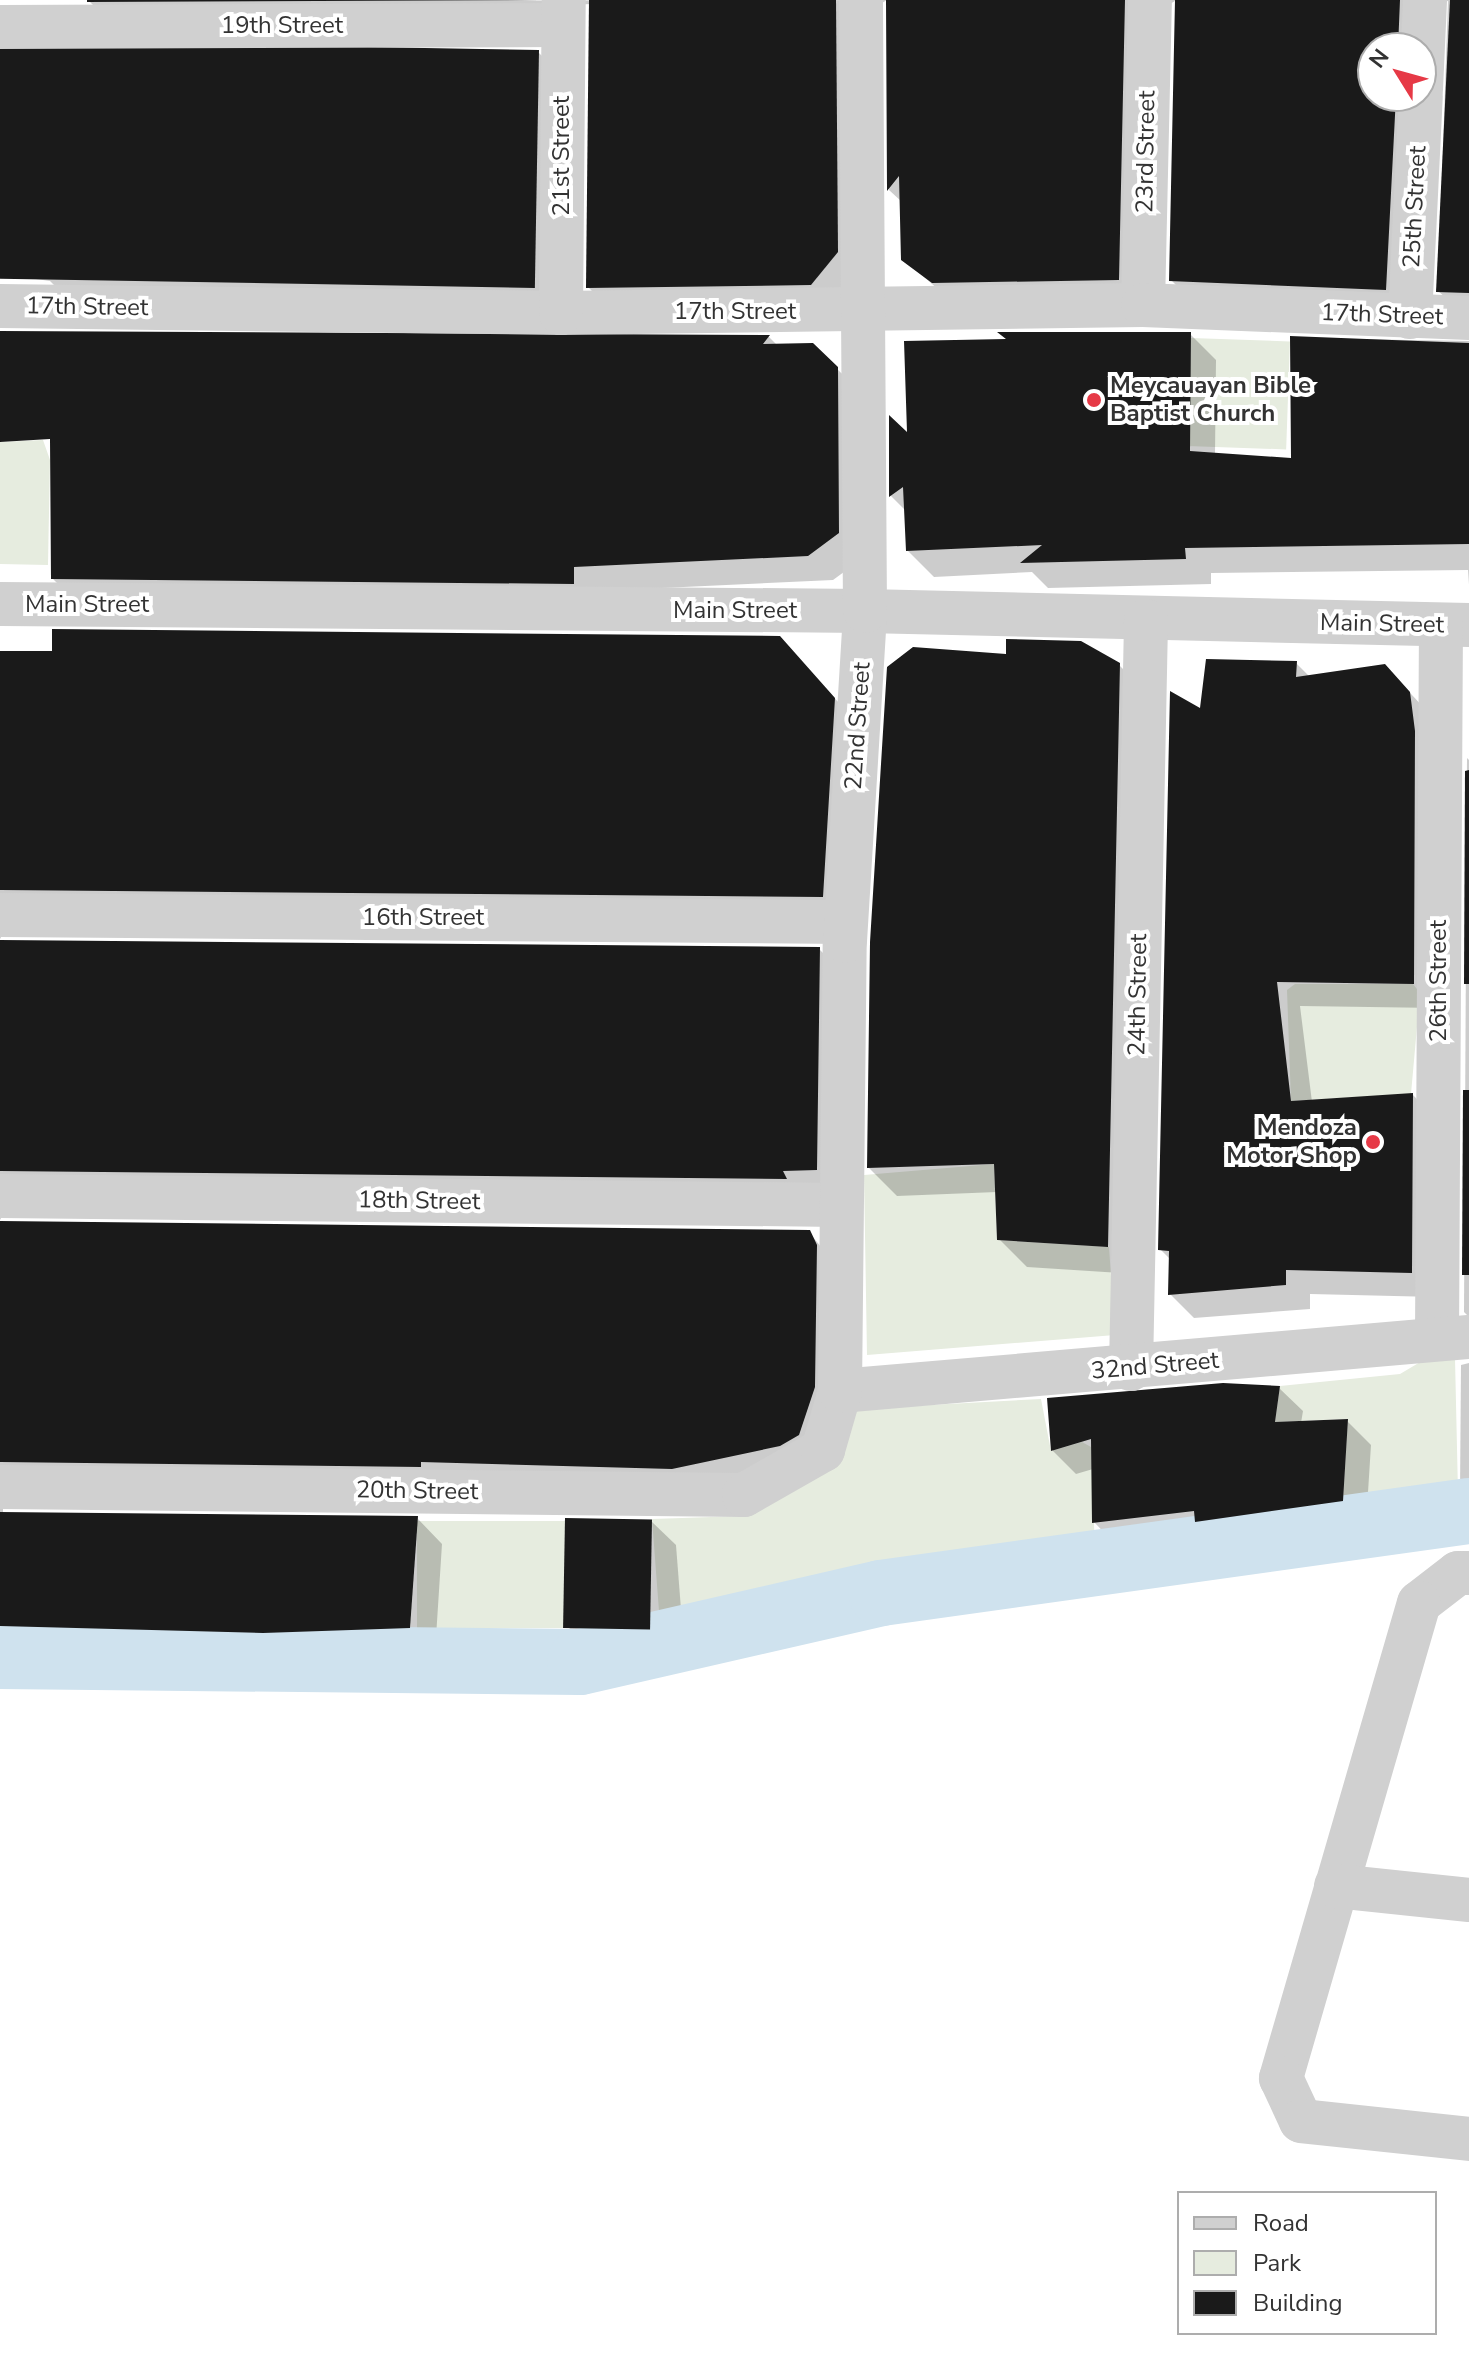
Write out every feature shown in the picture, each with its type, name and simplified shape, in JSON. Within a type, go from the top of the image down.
[{"type":"street","name":"22nd Street","points":[[823,1450],[840,1391],[839,1205],[845,922],[865,611],[861,0]]},
{"type":"street","name":"23rd Street","points":[[1143,305],[1150,0]]},
{"type":"street","points":[[1424,32],[1425,0]]},
{"type":"street","name":"19th Street","points":[[0,27],[564,13]]},
{"type":"street","name":"21st Street","points":[[561,313],[564,13]]},
{"type":"street","name":"25th Street","points":[[1410,317],[1420,112]]},
{"type":"street","name":"17th Street","points":[[0,306],[561,313],[1143,305],[1469,318]]},
{"type":"street","name":"Main Street","points":[[0,604],[865,611],[1146,621],[1455,625]]},
{"type":"street","name":"24th Street","points":[[1131,1369],[1146,621]]},
{"type":"street","name":"26th Street","points":[[1453,1337],[1455,625]]},
{"type":"street","name":"16th Street","points":[[0,915],[845,922]]},
{"type":"street","name":"18th Street","points":[[0,1196],[839,1205]]},
{"type":"street","name":"32nd Street","points":[[840,1391],[1131,1369],[1453,1337]]},
{"type":"street","name":"20th Street","points":[[0,1487],[744,1495],[823,1450]]},
{"type":"street","points":[[1469,1573],[1458,1573],[1419,1603],[1281,2078],[1301,2121],[1469,2139]]},
{"type":"street","points":[[1336,1886],[1469,1900]]},
{"type":"green space","points":[[1191,338],[1290,341],[1286,449],[1187,446]]},
{"type":"green space","points":[[43,440],[50,460],[48,565],[0,564],[0,442]]},
{"type":"green space","points":[[1295,984],[1413,984],[1420,993],[1411,1094],[1291,1101],[1287,990]]},
{"type":"green space","points":[[994,1164],[997,1240],[1109,1247],[1115,1335],[867,1355],[864,1175]]},
{"type":"green space","points":[[1427,1358],[1455,1358],[1458,1493],[1343,1501],[1348,1419],[1275,1422],[1280,1386],[1400,1374]]},
{"type":"green space","points":[[1041,1399],[1051,1451],[1082,1442],[1091,1447],[1095,1550],[660,1624],[652,1519],[741,1516],[855,1409]]},
{"type":"green space","points":[[417,1521],[565,1521],[565,1628],[417,1628]]},
{"type":"building","points":[[87,0],[539,0],[87,2]]},
{"type":"building","points":[[589,0],[836,0],[838,252],[811,285],[586,288]]},
{"type":"building","points":[[886,0],[1125,0],[1119,280],[932,283],[901,260],[899,176],[887,191]]},
{"type":"building","points":[[1175,0],[1400,0],[1399,32],[1357,32],[1357,112],[1395,112],[1386,290],[1169,281]]},
{"type":"building","points":[[1450,0],[1469,0],[1469,293],[1436,292]]},
{"type":"building","points":[[0,41],[539,50],[535,288],[0,279]]},
{"type":"building","points":[[0,331],[770,335],[763,344],[813,343],[838,367],[839,533],[808,556],[574,567],[574,584],[51,579],[50,439],[0,442]]},
{"type":"building","points":[[997,332],[1191,332],[1190,451],[1291,458],[1290,336],[1469,343],[1469,544],[1185,548],[1186,559],[1020,563],[1042,545],[906,551],[903,487],[889,497],[889,415],[907,432],[904,341],[1006,339]]},
{"type":"building","points":[[52,629],[780,636],[835,698],[823,897],[0,890],[0,651],[52,651]]},
{"type":"building","points":[[1006,639],[1081,641],[1120,663],[1108,1247],[997,1240],[994,1164],[867,1168],[870,942],[887,667],[913,647],[1006,654]]},
{"type":"building","points":[[1206,659],[1297,661],[1296,677],[1385,664],[1410,692],[1415,731],[1414,984],[1277,982],[1291,1101],[1413,1093],[1412,1273],[1286,1270],[1286,1285],[1168,1295],[1169,1251],[1158,1250],[1170,691],[1200,708]]},
{"type":"building","points":[[1469,770],[1469,984],[1464,984],[1465,771]]},
{"type":"building","points":[[0,940],[820,947],[817,1170],[783,1171],[787,1179],[0,1171]]},
{"type":"building","points":[[1463,1090],[1469,1090],[1469,1275],[1462,1275]]},
{"type":"building","points":[[0,1221],[810,1230],[817,1245],[815,1387],[799,1435],[780,1446],[672,1469],[421,1462],[421,1467],[0,1462]]},
{"type":"building","points":[[1223,1383],[1280,1386],[1275,1422],[1348,1419],[1343,1501],[1195,1522],[1194,1511],[1092,1523],[1091,1439],[1051,1451],[1047,1398]]},
{"type":"building","points":[[0,1512],[418,1516],[410,1628],[263,1633],[0,1626]]},
{"type":"building","points":[[565,1518],[652,1520],[650,1630],[563,1628]]},
{"type":"waterway","points":[[0,1656],[580,1662],[881,1593],[1469,1511]]},
{"type":"place","name":"Meycauayan Bible Baptist Church","points":[[1094,400]]},
{"type":"place","name":"Mendoza Motor Shop","points":[[1373,1142]]}]
